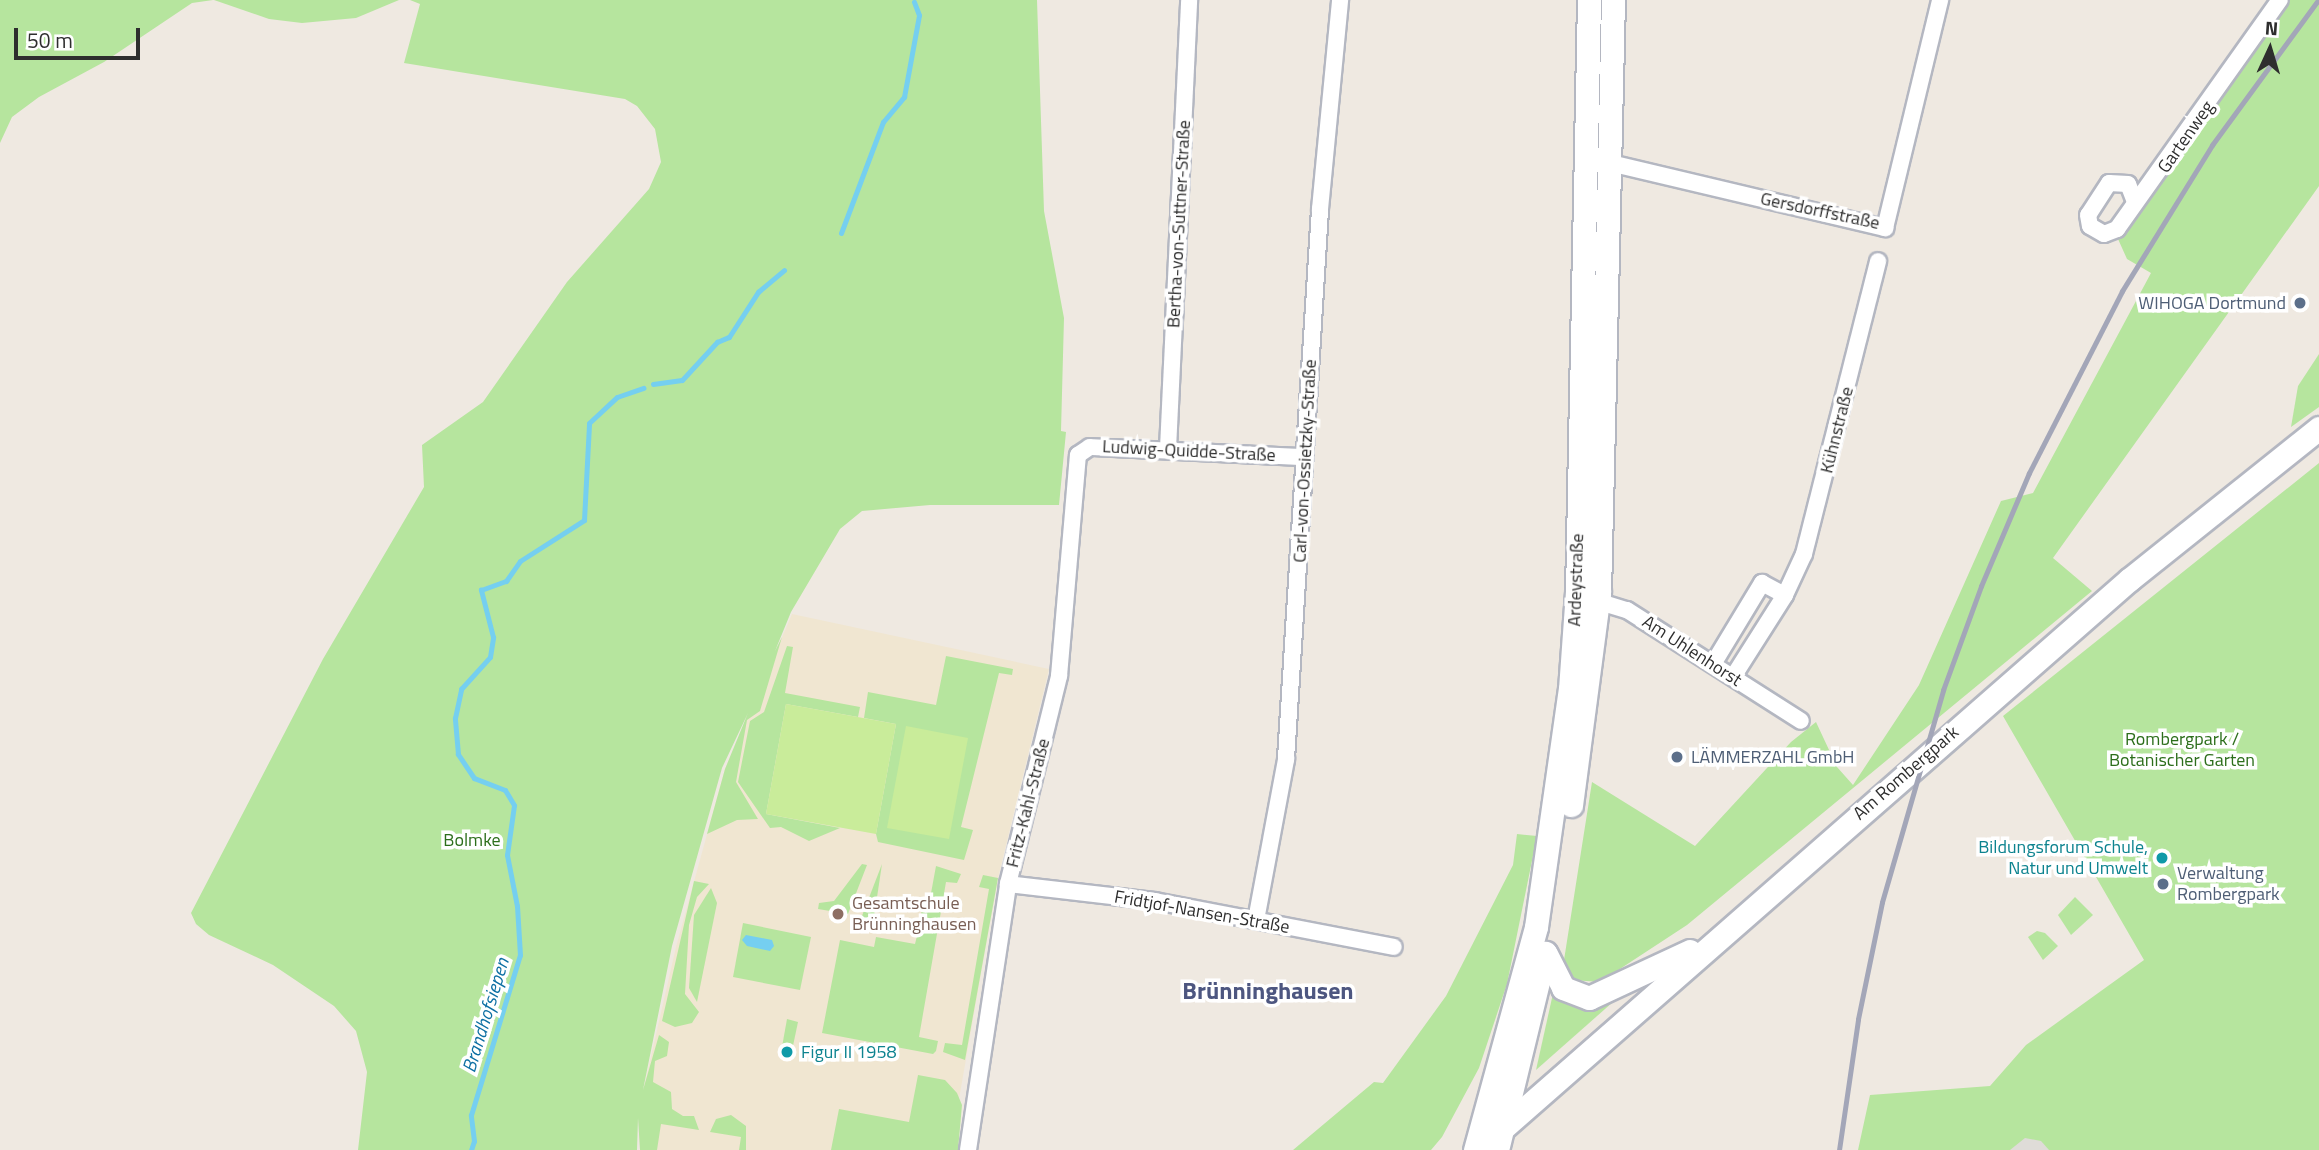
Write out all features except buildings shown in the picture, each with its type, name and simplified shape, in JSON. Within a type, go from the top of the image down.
[{"type":"main road","name":"Ardeystraße","points":[[1477,1150],[1538,914],[1587,599],[1589,0]]},
{"type":"main road","name":"Ardeystraße","points":[[1500,1139],[1546,950],[1571,806],[1587,599],[1610,163],[1613,0]]},
{"type":"main road","name":"Am Rombergpark","points":[[1477,1150],[1500,1139],[1715,940],[2130,579],[2319,428]]},
{"type":"main road","name":"Ardeystraße","points":[[1546,950],[1557,982],[1575,996],[1589,998],[1715,940]]},
{"type":"street","name":"Bertha-von-Suttner-Straße","points":[[1168,449],[1189,0]]},
{"type":"street","name":"Carl-von-Ossietzky-Straße","points":[[1256,920],[1286,760],[1303,457],[1340,0]]},
{"type":"street","name":"Gersdorffstraße","points":[[1610,163],[1885,228],[1940,0]]},
{"type":"street","name":"Gartenweg","points":[[2135,202],[2158,177],[2280,0]]},
{"type":"street","name":"Kühnstraße","points":[[1733,677],[1786,595],[1819,503],[1878,261]]},
{"type":"street","name":"Ludwig-Quidde-Straße","points":[[1078,455],[1090,447],[1303,457]]},
{"type":"street","name":"Fritz-Kahl-Straße","points":[[968,1150],[1008,884],[1059,676],[1078,455]]},
{"type":"street","points":[[1713,664],[1762,583],[1786,595]]},
{"type":"street","name":"Am Uhlenhorst","points":[[1587,599],[1627,610],[1801,721]]},
{"type":"street","name":"Fridtjof-Nansen-Straße","points":[[1008,884],[1155,901],[1394,947]]},
{"type":"shaded area","name":"Gesamtschule Brünninghausen","points":[[792,614],[1049,669],[998,878],[950,1150],[640,1150],[639,1109],[676,947],[725,769]]},
{"type":"shaded area","points":[[2025,1138],[2041,1141],[2049,1150],[2010,1150]]},
{"type":"green space","points":[[0,0],[213,0],[192,3],[104,62],[39,97],[12,117],[0,143]]},
{"type":"green space","points":[[214,0],[399,0],[356,18],[302,23],[269,19]]},
{"type":"green space","name":"Bolmke","points":[[410,0],[1037,0],[1044,211],[1064,318],[1061,431],[1066,432],[1059,505],[930,505],[862,511],[840,529],[791,612],[775,651],[782,637],[760,711],[747,720],[736,782],[758,819],[737,820],[707,834],[725,769],[748,713],[722,768],[672,946],[643,1090],[659,1035],[669,1042],[667,1056],[655,1061],[653,1082],[671,1092],[672,1109],[683,1116],[694,1116],[699,1130],[661,1124],[657,1150],[640,1150],[638,1118],[637,1150],[358,1150],[367,1072],[356,1031],[334,1006],[273,965],[209,935],[196,924],[191,913],[323,659],[424,487],[422,445],[483,402],[567,282],[649,189],[661,162],[655,129],[637,106],[625,99],[404,63],[420,4]]},
{"type":"green space","points":[[2287,0],[2319,0],[2319,186],[2053,558],[2092,591],[1687,925],[1600,982],[1572,980],[1564,960],[1592,782],[1695,846],[1791,742],[1816,722],[1837,767],[1853,785],[1919,685],[2001,501],[2033,493],[2151,273],[2127,259],[2118,239],[2237,50]]},
{"type":"green space","points":[[2319,354],[2319,407],[2291,427],[2298,386]]},
{"type":"green space","name":"Rombergpark / Botanischer Garten","points":[[2319,463],[2319,1150],[1858,1150],[1870,1095],[1990,1086],[2026,1045],[2144,960],[2003,716]]},
{"type":"green space","points":[[787,646],[793,647],[785,693],[860,707],[858,717],[786,704],[766,814],[840,828],[809,841],[781,827],[770,828],[738,782],[750,721],[764,712]]},
{"type":"green space","points":[[946,656],[1013,669],[1012,675],[999,673],[961,827],[973,830],[964,860],[878,842],[876,834],[896,724],[864,718],[868,692],[936,705]]},
{"type":"green space","points":[[786,704],[896,724],[876,834],[766,814]]},
{"type":"green space","points":[[906,726],[968,738],[949,839],[887,828]]},
{"type":"green space","points":[[1517,834],[1537,836],[1507,984],[1479,1068],[1442,1137],[1431,1150],[1293,1150],[1374,1082],[1383,1083],[1446,996],[1513,865]]},
{"type":"green space","points":[[862,864],[867,865],[848,914],[818,909],[819,903],[834,901]]},
{"type":"green space","points":[[882,864],[873,924],[860,921]]},
{"type":"green space","points":[[936,866],[961,874],[957,883],[946,882],[939,923],[920,920],[923,904],[929,904]]},
{"type":"green space","points":[[983,875],[998,878],[965,1060],[943,1052],[945,1043],[962,1045],[989,889],[979,887]]},
{"type":"green space","points":[[694,881],[709,884],[697,897],[689,925],[685,994],[699,1012],[692,1023],[675,1027],[662,1021]]},
{"type":"green space","points":[[711,888],[717,903],[697,1002],[689,988],[694,915]]},
{"type":"green space","points":[[2075,897],[2093,915],[2071,935],[2058,915]]},
{"type":"green space","points":[[743,923],[811,937],[800,990],[733,977]]},
{"type":"green space","points":[[920,924],[938,928],[919,1037],[938,1041],[936,1051],[933,1054],[822,1033],[840,940],[874,947],[876,937],[915,944]]},
{"type":"green space","points":[[2037,931],[2045,933],[2058,946],[2043,960],[2028,937]]},
{"type":"green space","points":[[1554,989],[1622,994],[1536,1070]]},
{"type":"green space","points":[[787,1019],[798,1022],[790,1060],[780,1058]]},
{"type":"green space","points":[[918,1075],[945,1080],[957,1093],[962,1105],[958,1150],[831,1150],[839,1109],[909,1122]]},
{"type":"green space","points":[[731,1115],[746,1126],[746,1150],[739,1150],[741,1137],[710,1132],[716,1119]]},
{"type":"water","points":[[746,935],[772,940],[774,946],[770,951],[747,946],[742,940]]},
{"type":"waterway","name":"Brandhofsiepen","points":[[841,233],[883,122],[904,97],[919,15],[914,2]]},
{"type":"waterway","name":"Brandhofsiepen","points":[[653,384],[682,380],[717,342],[729,337],[758,292],[784,270]]},
{"type":"waterway","name":"Brandhofsiepen","points":[[471,1150],[474,1141],[471,1115],[520,955],[517,906],[507,855],[514,805],[505,790],[474,778],[458,754],[455,718],[461,689],[490,657],[493,637],[481,590],[506,581],[520,561],[584,520],[589,423],[617,397],[643,388]]},
{"type":"railway","points":[[1839,1150],[1858,1019],[1882,902],[1943,690],[1981,586],[2029,473],[2122,291],[2212,145],[2318,0]]},
{"type":"place","name":"WIHOGA Dortmund","points":[[2300,303]]},
{"type":"place","name":"LÄMMERZAHL GmbH","points":[[1677,757]]},
{"type":"place","name":"Bildungsforum Schule, Natur und Umwelt","points":[[2162,858]]},
{"type":"place","name":"Verwaltung Rombergpark","points":[[2163,884]]},
{"type":"place","name":"Gesamtschule Brünninghausen","points":[[838,914]]},
{"type":"place","name":"Figur II 1958","points":[[787,1052]]},
{"type":"district","name":"Brünninghausen","points":[[1268,991]]}]
